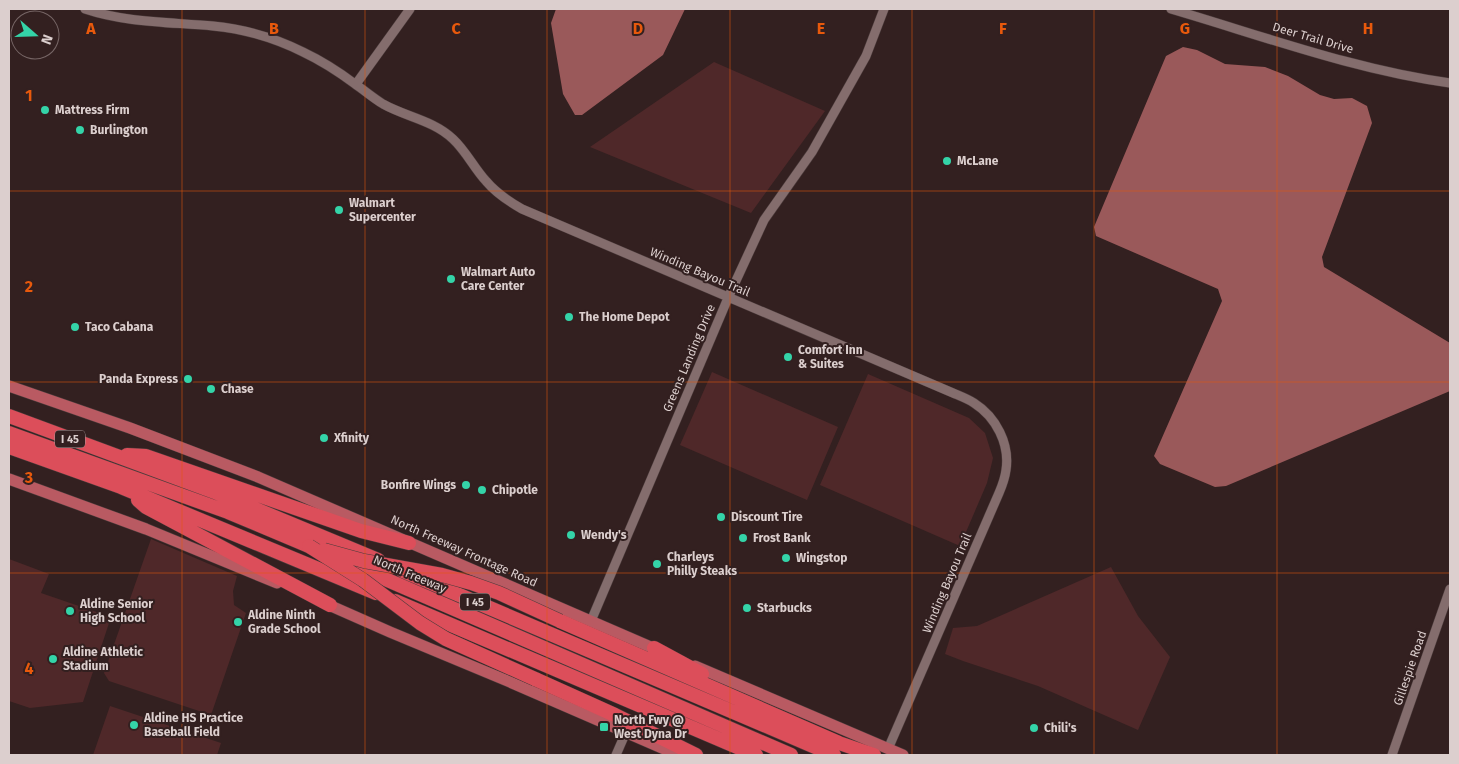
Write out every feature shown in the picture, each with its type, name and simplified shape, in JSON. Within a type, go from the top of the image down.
[{"type":"highway","name":"North Freeway","points":[[9,416],[217,493],[834,755]]},
{"type":"highway","name":"North Freeway","points":[[9,433],[228,512],[790,755]]},
{"type":"highway","name":"I 45","points":[[9,447],[121,487],[321,569],[756,755]]},
{"type":"highway","points":[[113,454],[146,456],[361,531],[409,543]]},
{"type":"highway","points":[[121,487],[146,507],[330,605]]},
{"type":"highway","points":[[309,546],[364,561],[442,575],[471,583],[839,743],[874,755]]},
{"type":"highway","points":[[309,546],[363,580],[420,623],[446,639],[614,714],[696,755]]},
{"type":"highway","points":[[654,648],[784,719]]},
{"type":"main road","name":"North Freeway Frontage Road","points":[[9,386],[188,449],[258,477],[903,755]]},
{"type":"main road","points":[[9,479],[146,529],[330,605],[678,755]]},
{"type":"street","name":"Winding Bayou Trail","points":[[86,9],[119,18],[214,26],[262,35],[303,52],[325,63],[381,103],[432,124],[454,140],[486,182],[510,202],[531,213],[973,402],[986,412],[1004,441],[1007,455],[1006,471],[1000,493],[888,749]]},
{"type":"street","points":[[356,84],[410,9]]},
{"type":"street","name":"Greens Landing Drive","points":[[591,621],[728,298],[764,220],[812,152],[866,56],[884,9]]},
{"type":"street","name":"Deer Trail Drive","points":[[1171,9],[1351,63],[1417,78],[1450,83]]},
{"type":"street","name":"Gillespie Road","points":[[1392,755],[1450,589]]},
{"type":"street","points":[[616,755],[626,732]]},
{"type":"shaded area","points":[[556,9],[685,9],[663,55],[582,115],[575,115],[563,94],[551,23]]},
{"type":"shaded area","points":[[1183,47],[1197,50],[1225,64],[1265,67],[1288,76],[1320,95],[1334,99],[1352,98],[1367,106],[1372,123],[1322,257],[1324,267],[1450,343],[1450,391],[1226,486],[1215,487],[1160,464],[1154,456],[1222,301],[1218,289],[1096,236],[1094,227],[1166,56]]},
{"type":"shaded area","points":[[714,62],[825,111],[751,213],[590,147]]},
{"type":"shaded area","points":[[712,372],[838,427],[807,500],[680,445]]},
{"type":"shaded area","points":[[868,374],[969,418],[985,433],[993,458],[987,483],[960,546],[820,485]]},
{"type":"shaded area","points":[[151,539],[237,576],[233,591],[234,605],[246,613],[211,715],[109,681],[104,673]]},
{"type":"shaded area","name":"Aldine Athletic Stadium","points":[[9,559],[49,574],[41,593],[111,617],[83,702],[30,708],[9,701]]},
{"type":"shaded area","points":[[1111,567],[1138,616],[1170,657],[1138,730],[1038,686],[945,654],[953,628],[977,626]]},
{"type":"shaded area","name":"Aldine HS Practice Baseball Field","points":[[110,706],[221,743],[217,755],[93,755]]},
{"type":"place","name":"Mattress Firm","points":[[45,110]]},
{"type":"place","name":"Burlington","points":[[80,130]]},
{"type":"place","name":"McLane","points":[[947,161]]},
{"type":"place","name":"Walmart Supercenter","points":[[339,210]]},
{"type":"place","name":"Walmart Auto Care Center","points":[[451,279]]},
{"type":"place","name":"The Home Depot","points":[[569,317]]},
{"type":"place","name":"Taco Cabana","points":[[75,327]]},
{"type":"place","name":"Comfort Inn & Suites","points":[[788,357]]},
{"type":"place","name":"Panda Express","points":[[188,379]]},
{"type":"place","name":"Chase","points":[[211,389]]},
{"type":"place","name":"Xfinity","points":[[324,438]]},
{"type":"place","name":"Bonfire Wings","points":[[466,485]]},
{"type":"place","name":"Chipotle","points":[[482,490]]},
{"type":"place","name":"Discount Tire","points":[[721,517]]},
{"type":"place","name":"Wendy's","points":[[571,535]]},
{"type":"place","name":"Frost Bank","points":[[743,538]]},
{"type":"place","name":"Wingstop","points":[[786,558]]},
{"type":"place","name":"Charleys Philly Steaks","points":[[657,564]]},
{"type":"place","name":"Starbucks","points":[[747,608]]},
{"type":"place","name":"Aldine Senior High School","points":[[70,611]]},
{"type":"place","name":"Aldine Ninth Grade School","points":[[238,622]]},
{"type":"place","name":"Aldine Athletic Stadium","points":[[53,659]]},
{"type":"place","name":"Aldine HS Practice Baseball Field","points":[[134,725]]},
{"type":"place","name":"North Fwy @ West Dyna Dr","points":[[604,727]]},
{"type":"place","name":"Chili's","points":[[1034,728]]}]
